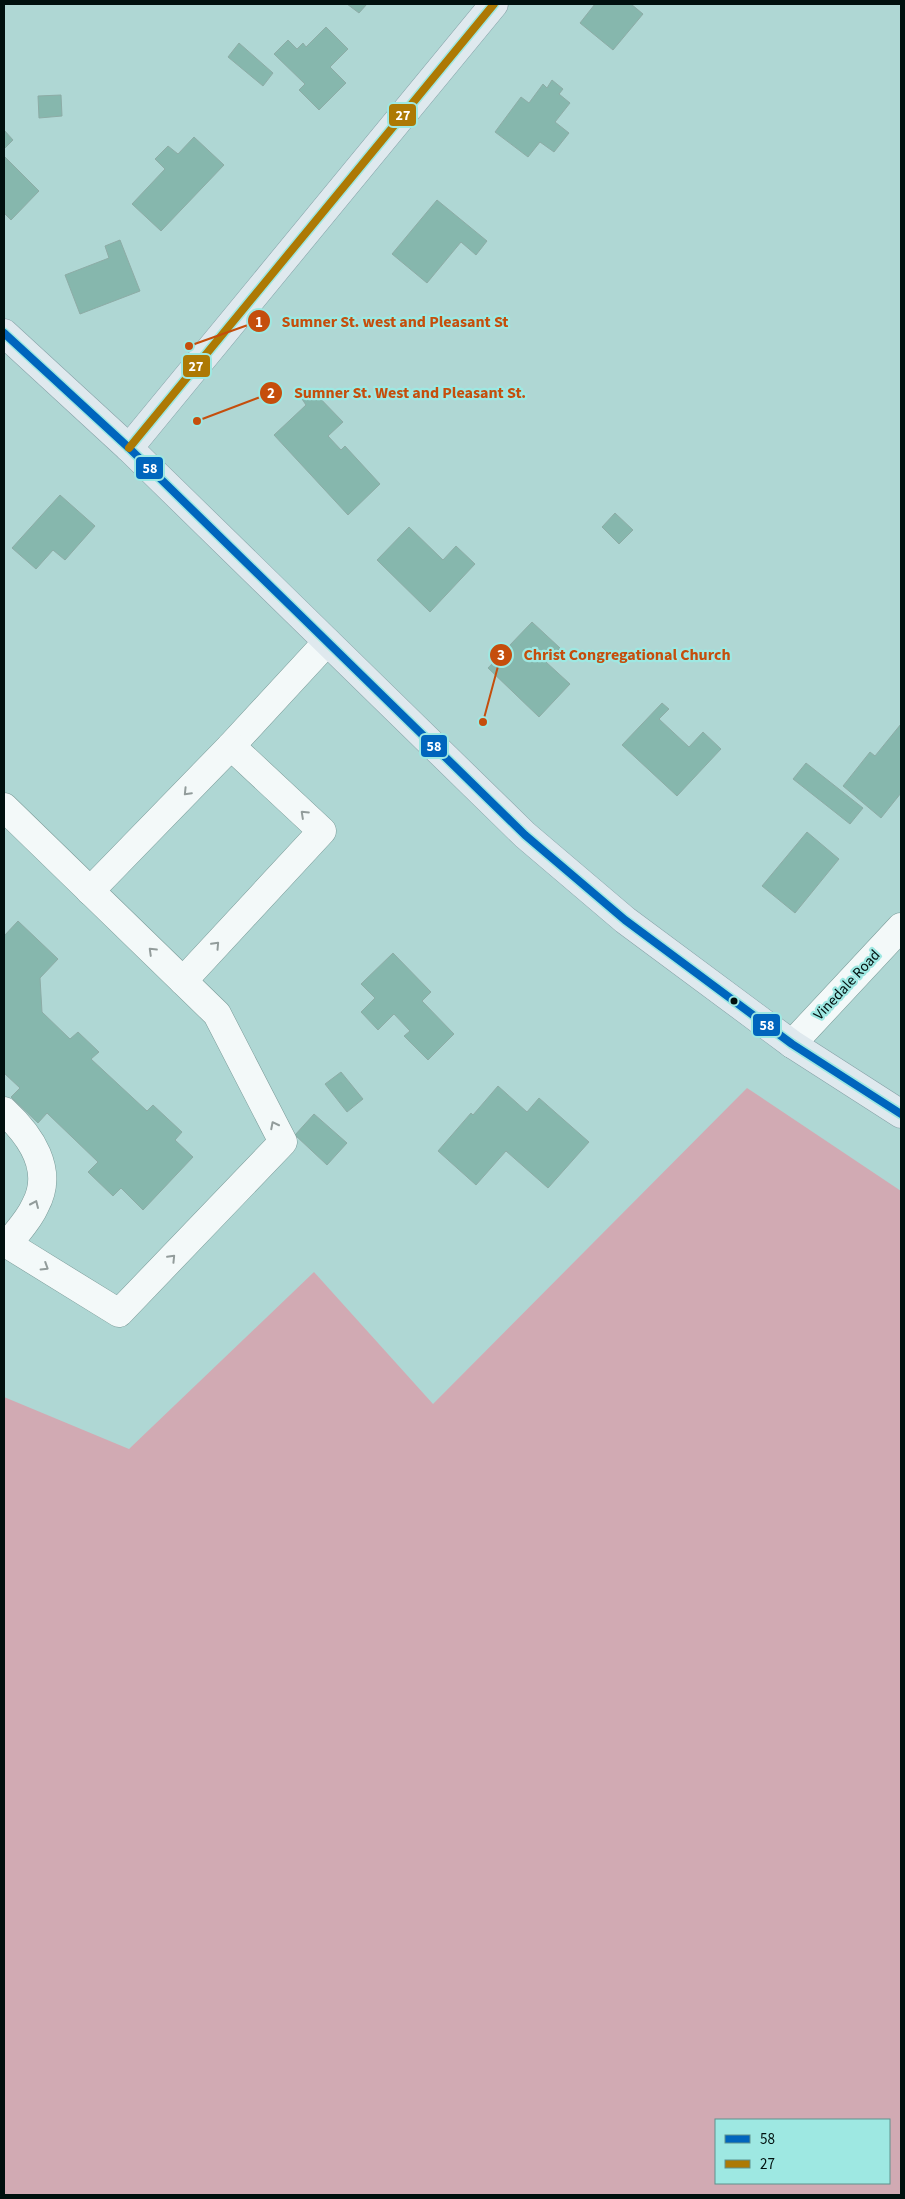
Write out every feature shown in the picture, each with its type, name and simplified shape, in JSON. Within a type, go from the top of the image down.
[{"type":"main road","points":[[129,448],[494,4]]},
{"type":"main road","points":[[4,333],[129,448],[525,835],[625,920],[792,1044],[901,1114]]},
{"type":"street","points":[[90,891],[231,746],[327,642]]},
{"type":"street","points":[[183,981],[322,831],[231,746]]},
{"type":"street","points":[[4,807],[218,1014],[283,1142],[119,1313],[6,1243],[36,1206],[43,1180],[37,1152],[22,1128],[4,1111]]},
{"type":"street","name":"Vinedale Road","points":[[792,1044],[901,927]]},
{"type":"shaded area","points":[[747,1088],[901,1191],[901,2195],[4,2195],[4,1397],[129,1449],[314,1272],[433,1404]]},
{"type":"building","points":[[347,4],[367,4],[359,13]]},
{"type":"building","points":[[595,4],[631,4],[643,14],[613,50],[580,23]]},
{"type":"building","points":[[326,27],[348,49],[330,67],[346,83],[319,110],[299,90],[305,84],[274,54],[288,40],[297,49],[303,43],[306,47]]},
{"type":"building","points":[[239,43],[273,73],[263,86],[228,57]]},
{"type":"building","points":[[552,80],[563,89],[559,94],[570,103],[555,122],[569,133],[554,152],[540,142],[528,157],[495,132],[521,97],[529,103],[543,84],[547,88]]},
{"type":"building","points":[[61,95],[62,116],[39,118],[38,96]]},
{"type":"building","points":[[4,130],[13,140],[4,149]]},
{"type":"building","points":[[194,137],[224,165],[161,231],[132,204],[165,169],[155,159],[168,146],[178,154]]},
{"type":"building","points":[[4,156],[39,191],[11,220],[4,213]]},
{"type":"building","points":[[437,200],[487,241],[476,255],[461,242],[427,283],[392,254]]},
{"type":"building","points":[[120,240],[140,291],[80,314],[65,275],[109,258],[105,246]]},
{"type":"building","points":[[312,390],[343,422],[328,436],[341,450],[345,446],[380,484],[348,515],[274,435],[306,405],[302,399]]},
{"type":"building","points":[[60,495],[95,526],[65,560],[53,550],[36,569],[12,548]]},
{"type":"building","points":[[615,513],[633,530],[619,544],[602,527]]},
{"type":"building","points":[[409,527],[443,560],[456,546],[475,564],[430,612],[377,560]]},
{"type":"building","points":[[532,622],[560,648],[546,662],[570,684],[539,717],[488,668]]},
{"type":"building","points":[[662,703],[669,709],[659,719],[689,747],[703,732],[721,749],[677,796],[622,745]]},
{"type":"building","points":[[901,724],[901,793],[881,818],[843,786],[870,752],[875,756]]},
{"type":"building","points":[[806,763],[863,808],[850,824],[793,779]]},
{"type":"building","points":[[807,832],[839,859],[795,913],[762,886]]},
{"type":"building","points":[[18,921],[58,959],[40,978],[42,1012],[70,1039],[78,1032],[99,1052],[91,1059],[147,1111],[153,1105],[182,1132],[175,1140],[193,1157],[143,1210],[121,1188],[113,1196],[88,1172],[98,1162],[47,1113],[38,1123],[11,1097],[20,1088],[4,1073],[4,936]]},
{"type":"building","points":[[393,953],[431,992],[422,1001],[454,1034],[428,1060],[404,1036],[410,1031],[394,1014],[378,1030],[361,1012],[375,998],[361,984]]},
{"type":"building","points":[[341,1072],[363,1099],[347,1112],[325,1084]]},
{"type":"building","points":[[498,1086],[527,1112],[539,1098],[589,1142],[548,1188],[506,1151],[476,1185],[438,1151],[471,1113],[473,1115]]},
{"type":"building","points":[[314,1114],[347,1143],[327,1165],[295,1135]]},
{"type":"transit line","name":"27","points":[[129,448],[494,4]]},
{"type":"transit line","name":"58","points":[[4,333],[129,448],[525,835],[625,920],[792,1044],[901,1114]]},
{"type":"place","name":"Sumner St. west and Pleasant St","points":[[189,346]]},
{"type":"place","name":"Sumner St. West and Pleasant St.","points":[[197,421]]},
{"type":"place","name":"Christ Congregational Church","points":[[483,722]]}]
